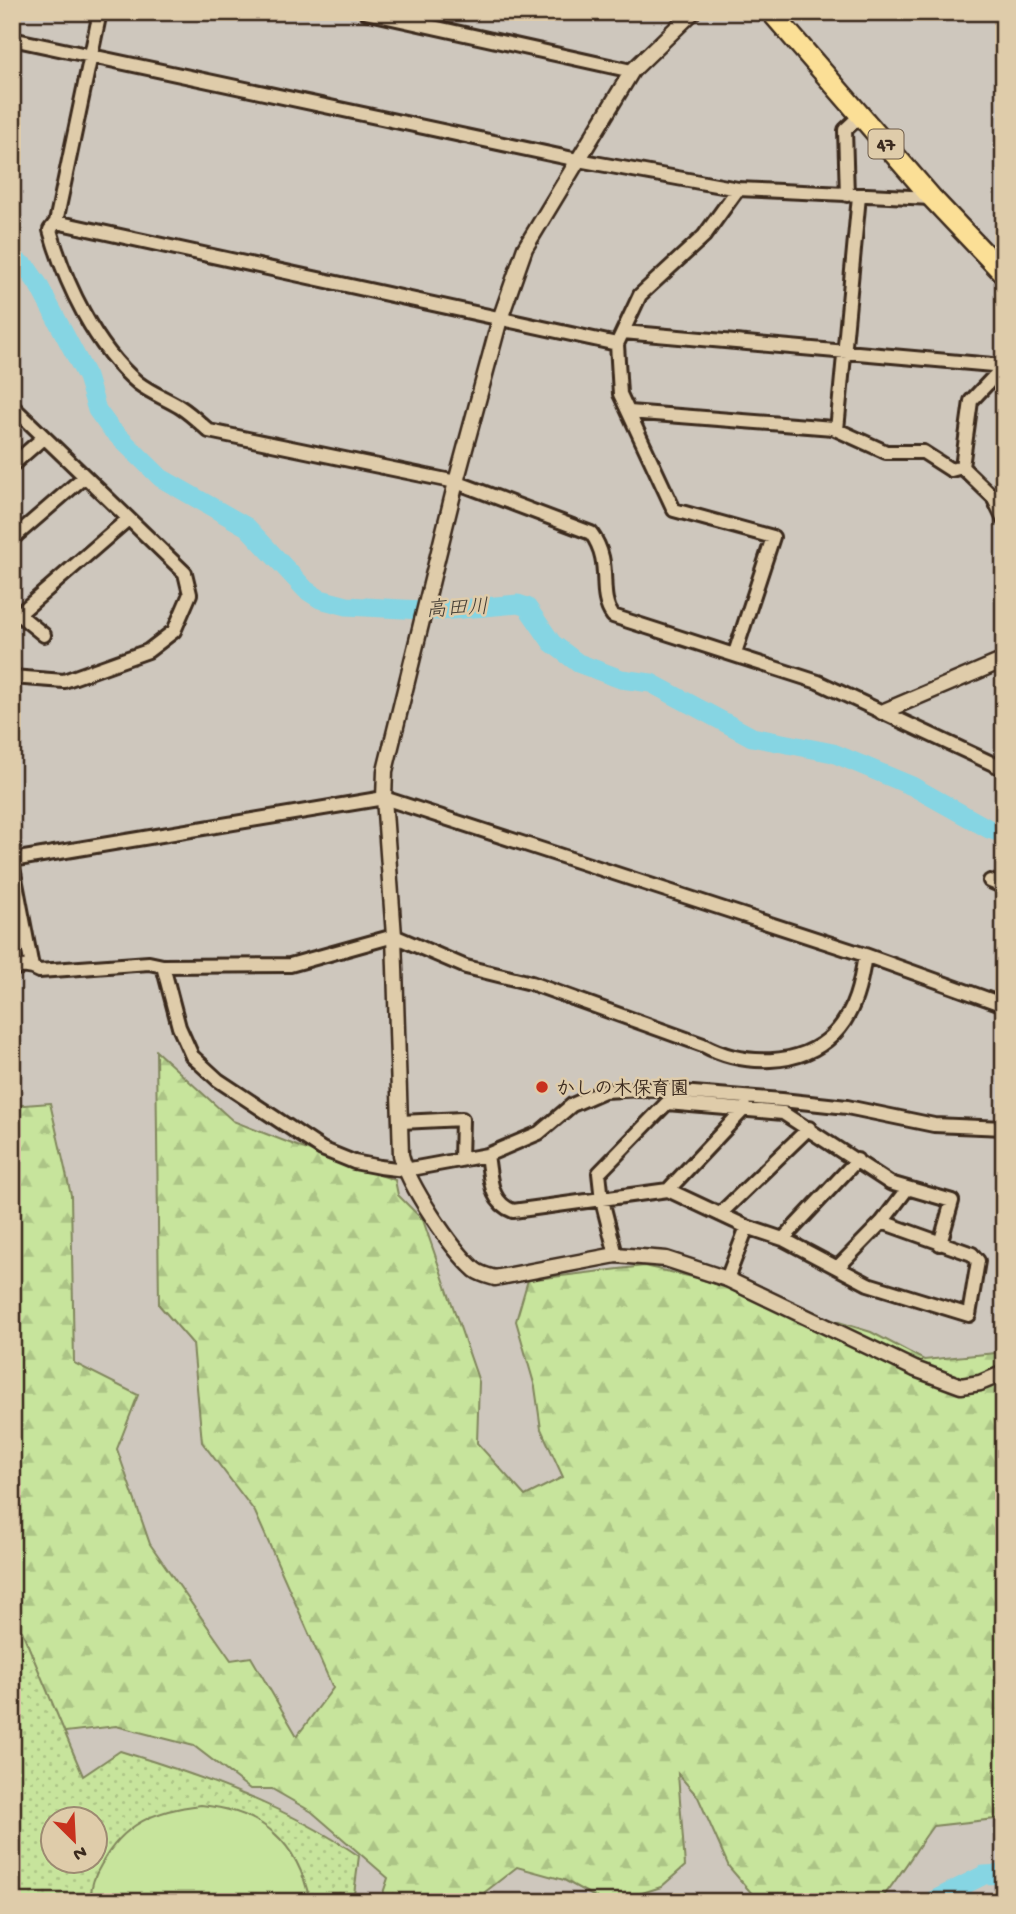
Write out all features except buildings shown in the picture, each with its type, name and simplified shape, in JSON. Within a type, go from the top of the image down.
[{"type":"main road","name":"47","points":[[771,12],[932,198],[1004,274]]},
{"type":"street","points":[[100,12],[56,222],[50,230],[83,310],[113,358],[139,384],[183,409],[209,431],[456,482],[590,533],[600,545],[606,575],[605,605],[613,616],[735,653],[818,682],[1004,769]]},
{"type":"street","points":[[365,12],[632,71]]},
{"type":"street","points":[[693,12],[632,71],[525,248],[500,319],[456,482],[385,771],[384,798],[394,936],[405,1170],[438,1223],[476,1271],[495,1278],[616,1255],[666,1259],[727,1279],[915,1368],[961,1386],[980,1383],[1004,1373]]},
{"type":"street","points":[[12,38],[578,160],[738,189],[932,198]]},
{"type":"street","points":[[837,430],[845,351],[853,195],[845,130],[861,115]]},
{"type":"street","points":[[735,653],[773,537],[674,510],[620,394],[620,338],[640,295],[704,236],[738,189]]},
{"type":"street","points":[[56,222],[500,319],[620,338],[845,351],[1004,366]]},
{"type":"street","points":[[962,467],[971,401],[1004,366]]},
{"type":"street","points":[[629,412],[837,430],[886,452],[923,452],[951,470],[962,467]]},
{"type":"street","points":[[12,677],[64,681],[148,651],[174,631],[190,594],[185,573],[15,414]]},
{"type":"street","points":[[12,465],[43,438]]},
{"type":"street","points":[[962,467],[993,497],[1004,520]]},
{"type":"street","points":[[12,539],[84,477]]},
{"type":"street","points":[[44,635],[16,612],[127,520]]},
{"type":"street","points":[[882,712],[1004,660]]},
{"type":"street","points":[[32,967],[12,861],[384,798],[865,954],[1004,1005]]},
{"type":"street","points":[[990,881],[1004,887]]},
{"type":"street","points":[[12,971],[32,967],[38,971],[149,963],[163,966],[290,965],[394,936],[466,967],[531,983],[703,1045],[722,1055],[760,1062],[813,1047],[836,1032],[861,984],[865,954]]},
{"type":"street","points":[[163,966],[179,1027],[192,1056],[218,1080],[322,1149],[354,1162],[405,1170],[487,1155],[539,1133],[572,1105],[604,1091],[643,1089],[847,1107],[934,1125],[1004,1128]]},
{"type":"street","points":[[616,1255],[602,1200],[600,1173],[667,1103],[783,1112],[890,1183],[952,1201],[940,1244]]},
{"type":"street","points":[[668,1190],[746,1108]]},
{"type":"street","points":[[401,1122],[462,1119],[461,1160]]},
{"type":"street","points":[[720,1214],[809,1128]]},
{"type":"street","points":[[487,1155],[494,1197],[501,1206],[513,1211],[668,1190],[747,1227],[783,1239],[839,1266],[868,1284],[969,1315],[978,1261],[972,1254],[882,1222]]},
{"type":"street","points":[[783,1239],[857,1160]]},
{"type":"street","points":[[839,1266],[882,1222],[907,1189]]},
{"type":"street","points":[[727,1279],[747,1227]]},
{"type":"green space","points":[[156,1051],[233,1121],[395,1180],[398,1195],[423,1220],[479,1382],[477,1443],[525,1496],[563,1477],[541,1429],[535,1387],[516,1321],[528,1280],[644,1266],[697,1278],[871,1332],[924,1360],[996,1353],[1004,1348],[1004,1818],[933,1826],[878,1902],[759,1902],[729,1867],[698,1797],[678,1774],[685,1866],[661,1887],[614,1902],[604,1902],[564,1880],[517,1867],[485,1892],[497,1902],[380,1902],[388,1878],[312,1812],[272,1789],[250,1789],[194,1746],[116,1726],[57,1733],[12,1637],[12,1106],[50,1103],[71,1195],[74,1363],[138,1395],[117,1449],[150,1544],[231,1660],[251,1657],[297,1736],[333,1688],[255,1512],[202,1442],[193,1344],[159,1305]]},
{"type":"green space","points":[[12,1625],[22,1631],[83,1776],[120,1751],[182,1771],[274,1808],[332,1838],[359,1856],[353,1902],[12,1902]]},
{"type":"green space","points":[[201,1805],[223,1808],[259,1822],[274,1833],[296,1862],[310,1902],[92,1902],[96,1876],[108,1876],[108,1854],[120,1839],[142,1821],[185,1807]]},
{"type":"waterway","name":"高田川","points":[[12,258],[27,268],[38,284],[87,377],[97,410],[110,428],[161,478],[247,527],[306,590],[320,599],[347,606],[440,611],[518,604],[527,607],[552,643],[578,663],[621,679],[651,683],[752,737],[833,753],[912,786],[989,829],[1004,834]]},
{"type":"waterway","points":[[930,1902],[984,1875],[1004,1874]]},
{"type":"place","name":"かしの木保育園","points":[[542,1087]]}]
